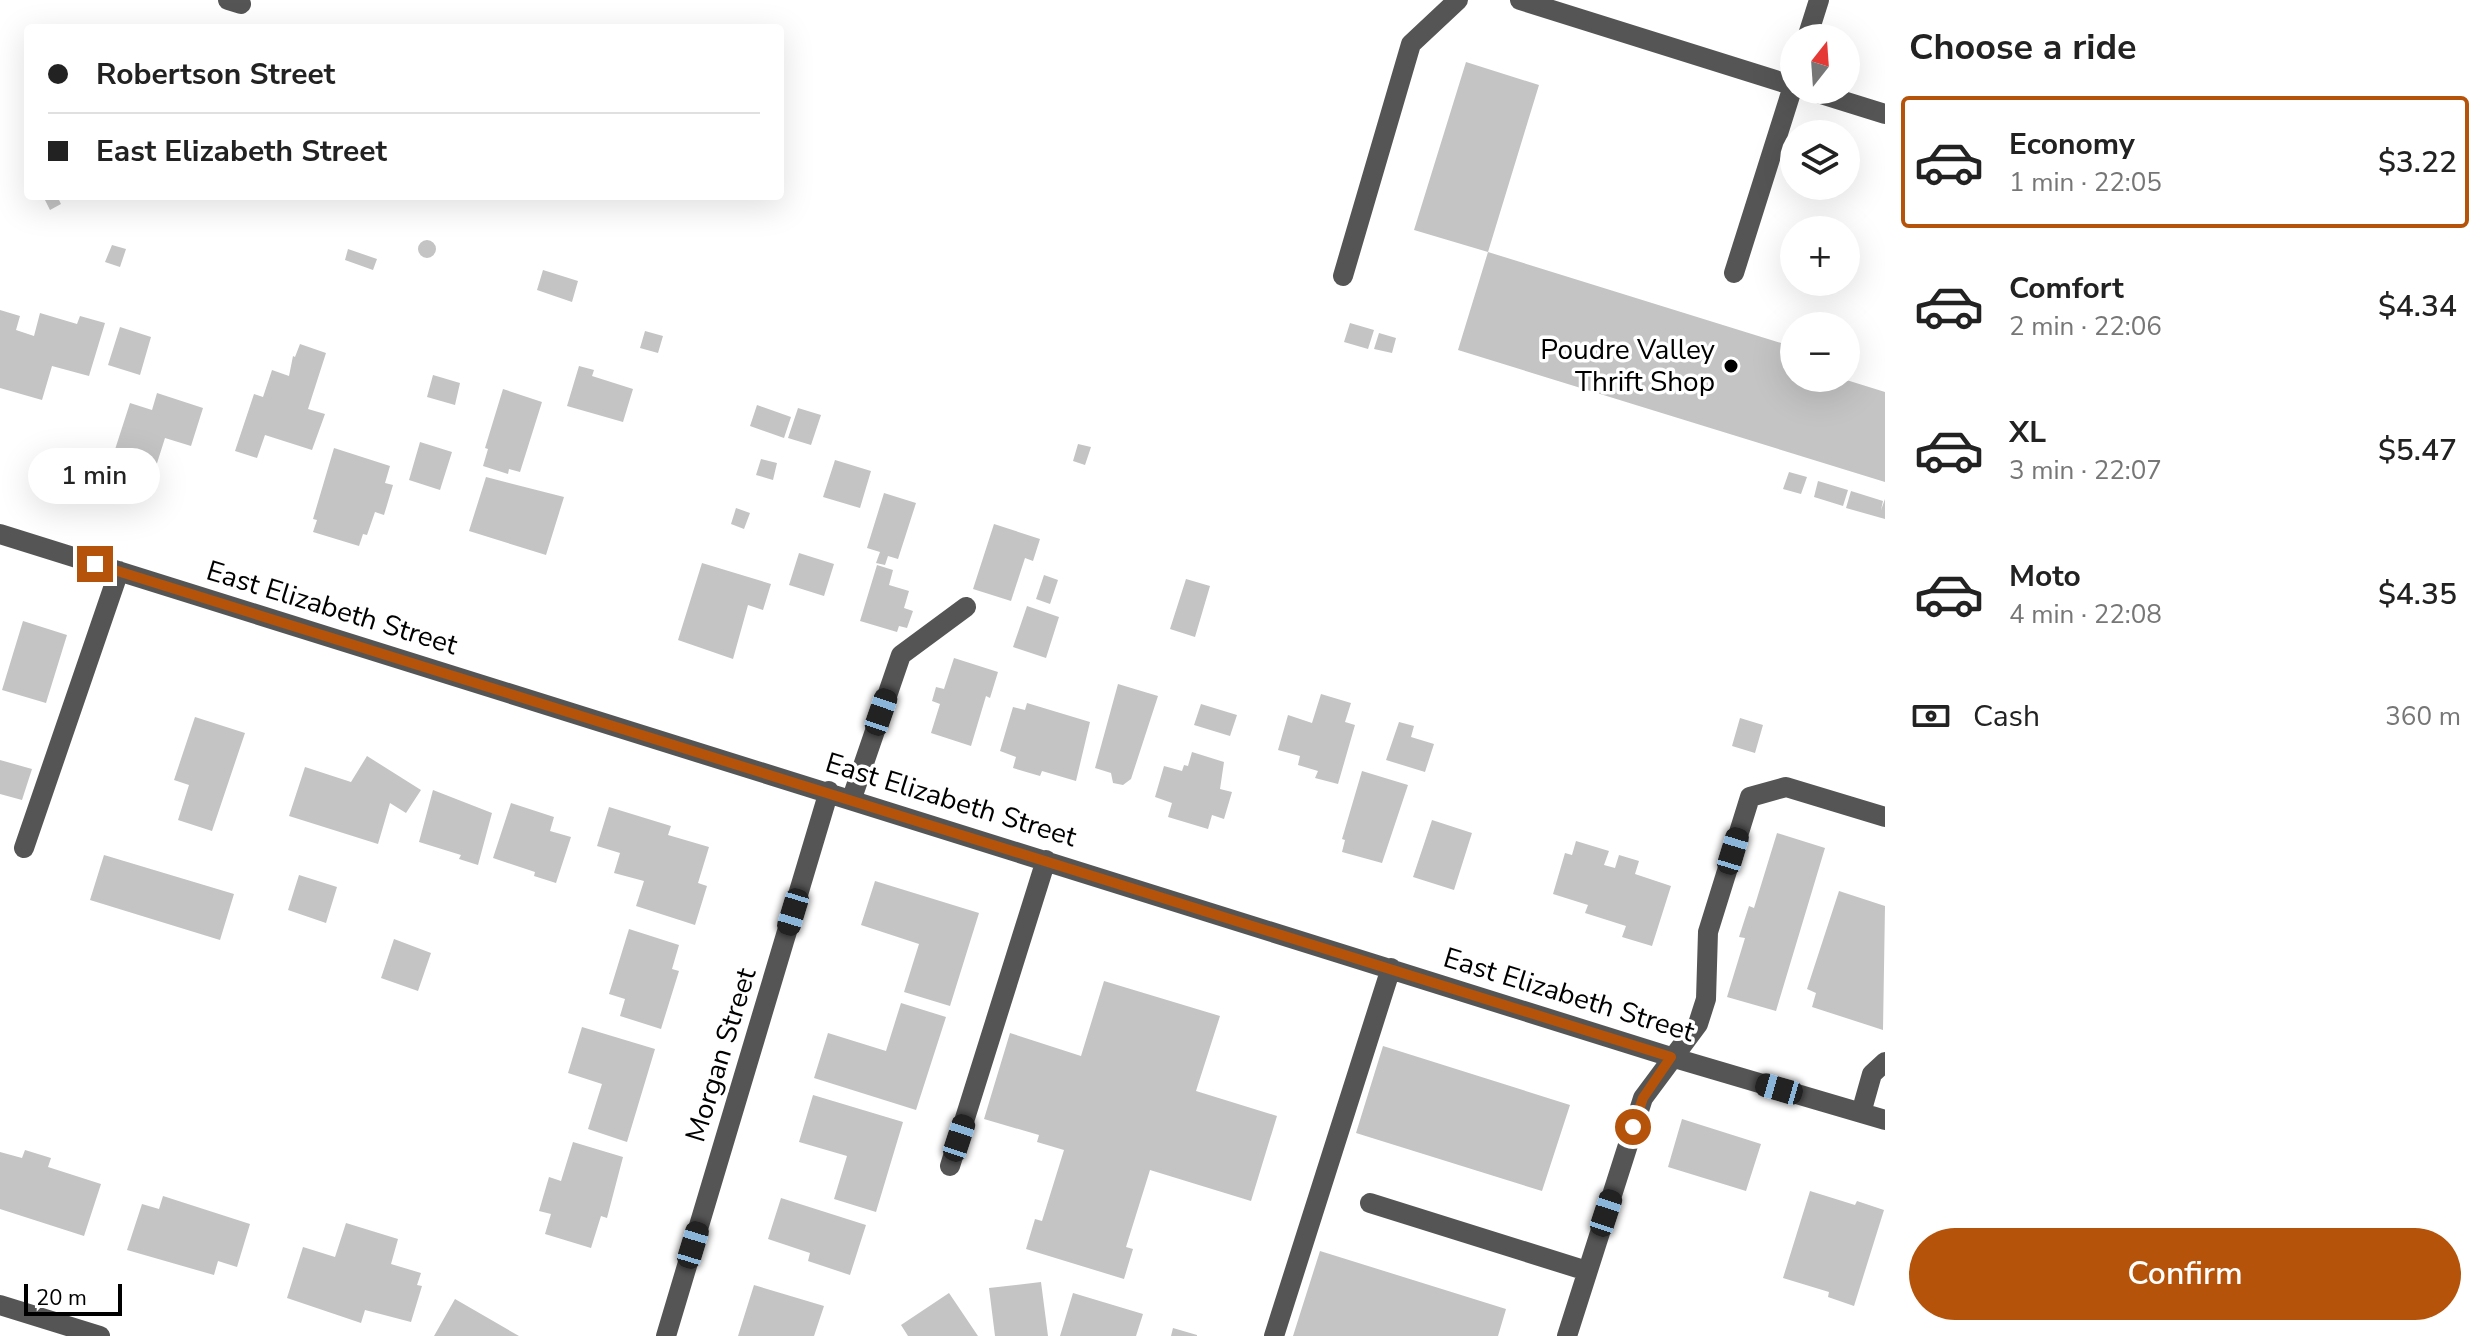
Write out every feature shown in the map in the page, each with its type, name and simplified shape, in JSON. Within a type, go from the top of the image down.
[{"type":"street","points":[[1343,276],[1411,44],[1458,0]]},
{"type":"street","points":[[1520,0],[1780,81]]},
{"type":"street","points":[[1811,24],[1819,0]]},
{"type":"street","points":[[1734,273],[1788,104]]},
{"type":"street","points":[[1853,104],[1885,114]]},
{"type":"street","name":"East Elizabeth Street","points":[[0,534],[852,798],[1671,1057],[1885,1120]]},
{"type":"street","points":[[24,848],[119,571]]},
{"type":"street","points":[[852,798],[901,655],[966,607]]},
{"type":"street","points":[[1567,1336],[1643,1098],[1698,1024],[1706,999],[1708,932],[1750,797],[1786,787],[1885,817]]},
{"type":"street","name":"Morgan Street","points":[[666,1336],[829,791]]},
{"type":"street","points":[[950,1166],[1046,860]]},
{"type":"street","points":[[1274,1336],[1391,968]]},
{"type":"street","points":[[1861,1113],[1872,1074],[1885,1062]]},
{"type":"street","points":[[1370,1203],[1587,1271]]},
{"type":"street","points":[[0,1305],[100,1336]]},
{"type":"building","points":[[1466,62],[1539,85],[1488,252],[1414,230]]},
{"type":"building","points":[[45,200],[59,200],[61,204],[50,210]]},
{"type":"building","points":[[427,240],[436,249],[427,258],[418,249]]},
{"type":"building","points":[[112,245],[126,249],[120,267],[105,262]]},
{"type":"building","points":[[348,249],[377,259],[373,270],[345,260]]},
{"type":"building","points":[[1488,252],[1780,343],[1780,392],[1860,392],[1860,384],[1885,392],[1885,482],[1458,350]]},
{"type":"building","points":[[543,270],[578,281],[572,302],[537,290]]},
{"type":"building","points":[[0,310],[20,316],[16,330],[34,336],[40,313],[77,324],[80,316],[105,323],[89,376],[52,366],[42,400],[0,388]]},
{"type":"building","points":[[1350,323],[1374,330],[1368,349],[1344,342]]},
{"type":"building","points":[[120,327],[151,337],[140,375],[108,365]]},
{"type":"building","points":[[645,331],[663,336],[658,353],[640,348]]},
{"type":"building","points":[[1379,333],[1396,338],[1392,353],[1374,349]]},
{"type":"building","points":[[300,344],[326,353],[308,409],[325,414],[312,450],[265,435],[257,458],[235,451],[254,394],[263,397],[272,370],[289,376],[293,356]]},
{"type":"building","points":[[579,366],[594,370],[592,376],[633,389],[623,422],[567,406]]},
{"type":"building","points":[[433,375],[460,383],[455,405],[427,397]]},
{"type":"building","points":[[503,389],[542,402],[520,472],[509,469],[508,474],[483,466],[488,449],[485,448]]},
{"type":"building","points":[[157,393],[203,408],[191,446],[165,438],[152,479],[110,465],[130,403],[152,410]]},
{"type":"building","points":[[757,405],[791,417],[784,438],[750,426]]},
{"type":"building","points":[[798,408],[821,415],[811,445],[788,438]]},
{"type":"building","points":[[420,442],[452,452],[440,490],[409,480]]},
{"type":"building","points":[[1078,444],[1091,447],[1085,465],[1073,461]]},
{"type":"building","points":[[334,448],[390,466],[385,483],[393,485],[384,515],[375,512],[367,535],[363,534],[359,546],[313,532],[317,520],[313,519]]},
{"type":"building","points":[[761,459],[777,463],[773,480],[756,475]]},
{"type":"building","points":[[835,460],[871,471],[860,508],[823,497]]},
{"type":"building","points":[[1789,472],[1807,477],[1801,494],[1783,489]]},
{"type":"building","points":[[486,477],[564,497],[546,555],[469,531]]},
{"type":"building","points":[[1818,481],[1848,490],[1843,506],[1814,497]]},
{"type":"building","points":[[1851,491],[1883,501],[1881,510],[1885,499],[1885,519],[1846,508]]},
{"type":"building","points":[[884,493],[916,503],[898,559],[888,556],[885,565],[876,563],[880,552],[867,548]]},
{"type":"building","points":[[736,508],[750,513],[744,529],[731,524]]},
{"type":"building","points":[[994,524],[1040,539],[1033,561],[1025,558],[1011,601],[973,589]]},
{"type":"building","points":[[799,553],[834,564],[824,596],[789,585]]},
{"type":"building","points":[[702,563],[771,584],[763,610],[748,605],[733,659],[678,640]]},
{"type":"building","points":[[877,565],[893,570],[889,585],[909,591],[904,608],[913,611],[907,628],[899,626],[897,632],[860,621]]},
{"type":"building","points":[[1044,575],[1058,580],[1050,604],[1036,599]]},
{"type":"building","points":[[1186,579],[1210,586],[1195,637],[1170,629]]},
{"type":"building","points":[[1027,606],[1059,617],[1046,658],[1013,647]]},
{"type":"building","points":[[23,621],[67,635],[46,703],[2,690]]},
{"type":"building","points":[[954,658],[998,672],[990,698],[986,696],[971,746],[931,733],[940,704],[932,701],[936,687],[944,689]]},
{"type":"building","points":[[1118,684],[1158,696],[1131,779],[1123,785],[1113,783],[1111,773],[1095,768]]},
{"type":"building","points":[[1321,694],[1351,703],[1345,722],[1355,725],[1338,784],[1315,778],[1318,771],[1298,765],[1300,756],[1278,750],[1288,715],[1312,723]]},
{"type":"building","points":[[1027,703],[1090,722],[1076,781],[1042,771],[1040,776],[1013,768],[1016,757],[1000,751],[1013,707],[1025,710]]},
{"type":"building","points":[[1201,704],[1237,715],[1230,736],[1194,725]]},
{"type":"building","points":[[195,717],[245,733],[212,831],[178,820],[189,785],[174,780]]},
{"type":"building","points":[[1740,718],[1763,725],[1755,753],[1732,746]]},
{"type":"building","points":[[1399,722],[1414,726],[1411,737],[1434,744],[1425,772],[1386,760]]},
{"type":"building","points":[[1192,752],[1224,762],[1220,789],[1232,792],[1224,819],[1212,815],[1208,829],[1168,817],[1172,803],[1155,797],[1164,766],[1182,771],[1184,765],[1188,766]]},
{"type":"building","points":[[367,756],[421,790],[406,813],[390,803],[378,844],[289,816],[305,767],[351,782]]},
{"type":"building","points":[[0,760],[32,769],[22,800],[0,794]]},
{"type":"building","points":[[1362,771],[1408,785],[1382,863],[1342,852],[1345,840],[1342,839]]},
{"type":"building","points":[[433,790],[492,813],[478,865],[459,859],[461,855],[419,842]]},
{"type":"building","points":[[511,803],[554,817],[550,831],[571,837],[556,883],[534,876],[535,872],[493,858]]},
{"type":"building","points":[[609,807],[671,826],[668,835],[709,847],[698,883],[707,886],[695,925],[636,906],[644,881],[614,873],[620,853],[597,846]]},
{"type":"building","points":[[1432,820],[1472,833],[1454,890],[1413,877]]},
{"type":"building","points":[[1777,833],[1825,848],[1776,1011],[1727,997],[1745,938],[1739,937],[1749,906],[1754,908]]},
{"type":"building","points":[[1576,841],[1609,851],[1604,865],[1615,868],[1619,855],[1639,861],[1635,874],[1671,886],[1652,946],[1622,937],[1626,926],[1585,913],[1588,905],[1553,894],[1565,853],[1572,855]]},
{"type":"building","points":[[104,855],[234,894],[220,940],[90,900]]},
{"type":"building","points":[[299,875],[337,887],[326,923],[288,910]]},
{"type":"building","points":[[875,881],[979,913],[950,1006],[904,992],[919,944],[861,925]]},
{"type":"building","points":[[1839,891],[1885,906],[1883,1030],[1812,1007],[1816,993],[1807,989]]},
{"type":"building","points":[[629,929],[679,945],[672,969],[679,971],[661,1029],[620,1016],[625,999],[609,994]]},
{"type":"building","points":[[394,939],[431,953],[418,991],[381,978]]},
{"type":"building","points":[[1104,981],[1220,1016],[1196,1091],[1277,1116],[1251,1201],[1150,1170],[1126,1247],[1133,1249],[1124,1279],[1026,1249],[1035,1219],[1042,1221],[1064,1150],[1037,1142],[1039,1135],[984,1119],[1010,1033],[1081,1056]]},
{"type":"building","points":[[901,1003],[946,1017],[916,1110],[814,1078],[828,1033],[886,1051]]},
{"type":"building","points":[[582,1027],[655,1049],[627,1142],[588,1129],[602,1084],[568,1073]]},
{"type":"building","points":[[1383,1046],[1570,1105],[1542,1191],[1356,1133]]},
{"type":"building","points":[[813,1095],[903,1122],[876,1212],[834,1199],[847,1156],[799,1142]]},
{"type":"building","points":[[1682,1119],[1761,1144],[1746,1191],[1668,1167]]},
{"type":"building","points":[[573,1142],[623,1157],[607,1218],[601,1216],[591,1248],[545,1234],[551,1214],[539,1211],[549,1177],[561,1181]]},
{"type":"building","points":[[25,1150],[51,1158],[48,1167],[101,1184],[84,1236],[0,1209],[0,1152],[22,1158]]},
{"type":"building","points":[[1810,1191],[1884,1210],[1854,1306],[1828,1297],[1829,1292],[1783,1278]]},
{"type":"building","points":[[163,1196],[250,1224],[237,1267],[218,1261],[214,1275],[127,1250],[142,1204],[159,1209]]},
{"type":"building","points":[[781,1198],[866,1225],[850,1275],[808,1261],[810,1253],[768,1239]]},
{"type":"building","points":[[346,1223],[398,1239],[391,1264],[421,1273],[417,1285],[422,1286],[411,1322],[365,1310],[361,1323],[287,1298],[303,1247],[335,1257]]},
{"type":"building","points":[[1320,1251],[1506,1309],[1498,1336],[1293,1336]]},
{"type":"building","points":[[1041,1282],[1048,1336],[995,1336],[989,1288]]},
{"type":"building","points":[[754,1285],[824,1306],[814,1336],[738,1336]]},
{"type":"building","points":[[949,1293],[978,1336],[908,1336],[901,1325]]},
{"type":"building","points":[[1073,1293],[1143,1314],[1136,1336],[1060,1336]]},
{"type":"building","points":[[455,1299],[519,1336],[434,1336]]},
{"type":"building","points":[[1173,1328],[1197,1335],[1197,1336],[1171,1336]]},
{"type":"place","name":"Poudre Valley Thrift Shop","points":[[1731,366]]},
{"type":"route","points":[[95,564],[829,791],[1671,1057],[1643,1098],[1633,1127]]}]
